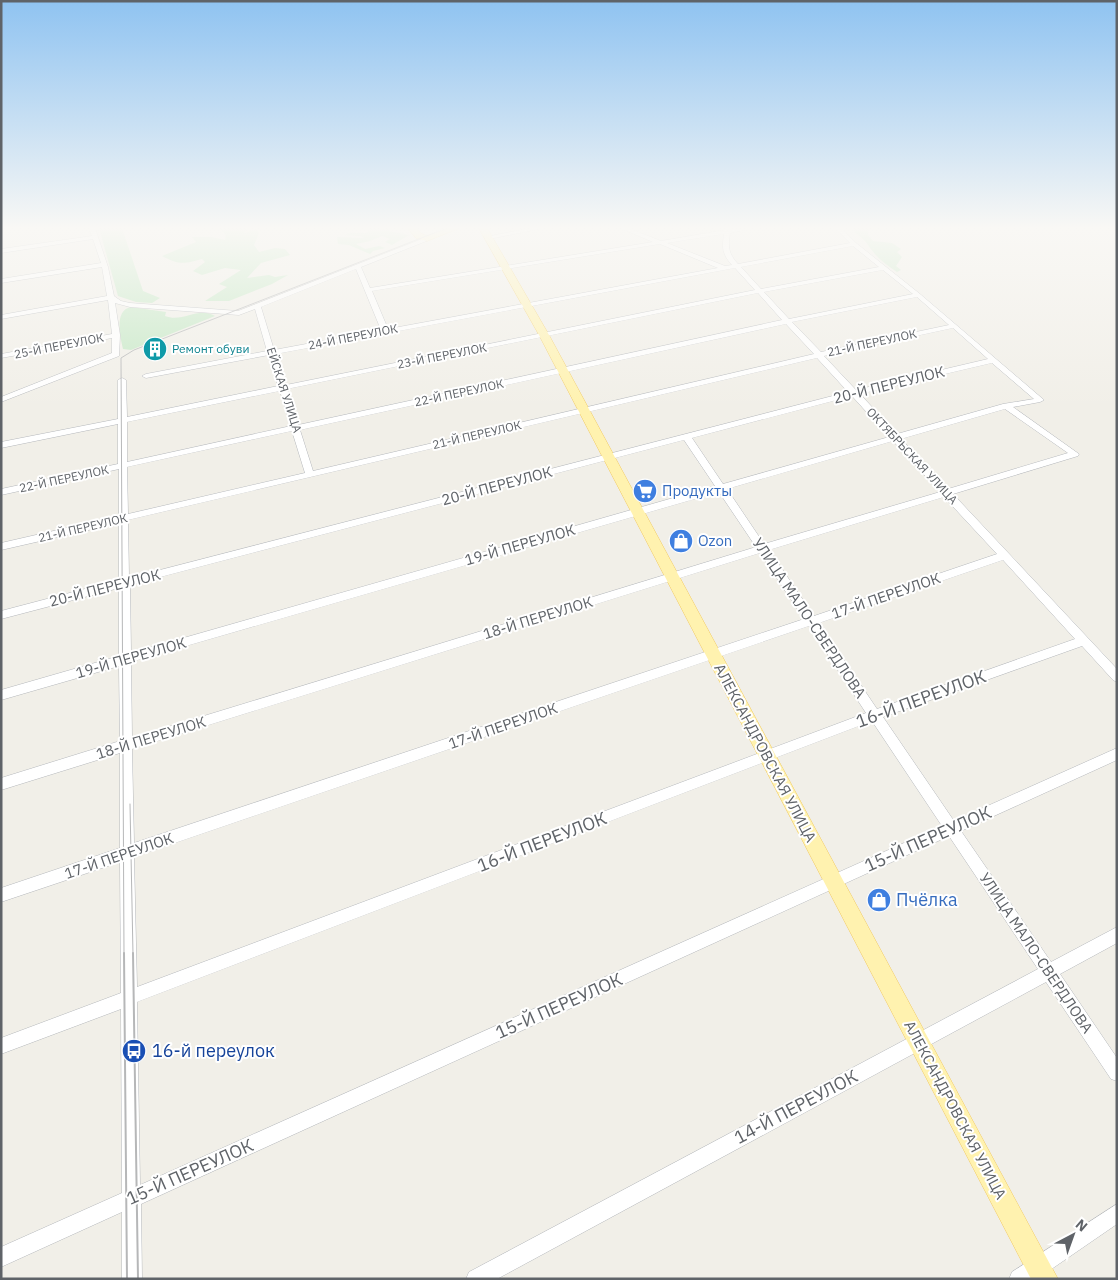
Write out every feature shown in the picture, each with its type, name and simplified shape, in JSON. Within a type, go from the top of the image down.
[{"type":"main road","name":"АЛЕКСАНДРОВСКАЯ УЛИЦА","points":[[518,288],[563,370],[1041,1272]]},
{"type":"street","points":[[1,400],[113,356],[117,352],[109,288]]},
{"type":"street","points":[[225,312],[289,288]]},
{"type":"street","points":[[112,297],[119,303],[130,305],[239,313],[304,288]]},
{"type":"street","points":[[382,288],[368,290],[386,330]]},
{"type":"street","name":"24-Й ПЕРЕУЛОК","points":[[146,376],[613,288]]},
{"type":"street","name":"ОКТЯБРЬСКАЯ УЛИЦА","points":[[757,288],[1117,677]]},
{"type":"street","name":"23-Й ПЕРЕУЛОК","points":[[1,445],[777,288]]},
{"type":"street","points":[[909,288],[994,360]]},
{"type":"street","name":"22-Й ПЕРЕУЛОК","points":[[1,492],[788,321],[918,295]]},
{"type":"street","points":[[1,317],[112,297]]},
{"type":"street","points":[[112,312],[119,307],[130,305]]},
{"type":"street","name":"ЕЙСКАЯ УЛИЦА","points":[[257,306],[310,475]]},
{"type":"street","name":"21-Й ПЕРЕУЛОК","points":[[1,547],[819,355],[954,326]]},
{"type":"street","name":"25-Й ПЕРЕУЛОК","points":[[1,356],[116,335]]},
{"type":"street","name":"20-Й ПЕРЕУЛОК","points":[[1,615],[608,456],[854,393],[994,360]]},
{"type":"street","name":"19-Й ПЕРЕУЛОК","points":[[1,695],[125,661],[720,487],[1006,406],[1040,400],[994,360]]},
{"type":"street","points":[[122,380],[132,1279]]},
{"type":"street","name":"18-Й ПЕРЕУЛОК","points":[[1,784],[671,576],[1075,454],[1006,406]]},
{"type":"street","name":"УЛИЦА МАЛО-СВЕРДЛОВА","points":[[686,436],[1117,1073]]},
{"type":"street","name":"17-Й ПЕРЕУЛОК","points":[[1,895],[1004,556]]},
{"type":"street","name":"16-Й ПЕРЕУЛОК","points":[[1,1046],[874,715],[1084,641]]},
{"type":"street","name":"15-Й ПЕРЕУЛОК","points":[[1,1258],[1117,754]]},
{"type":"street","name":"14-Й ПЕРЕУЛОК","points":[[476,1279],[1117,935]]},
{"type":"street","points":[[1019,1279],[1041,1272],[1117,1213]]},
{"type":"green space","points":[[116,288],[142,288],[143,291],[160,298],[152,303],[136,302],[118,296]]},
{"type":"green space","points":[[226,288],[263,288],[229,301],[205,301]]},
{"type":"green space","points":[[131,307],[166,312],[165,316],[172,318],[196,313],[209,313],[215,316],[131,350],[123,349],[120,318],[126,309]]},
{"type":"tram line","points":[[124,954],[121,358],[134,350],[294,288]]},
{"type":"tram line","points":[[130,804],[133,954]]},
{"type":"tram line","points":[[124,953],[127,1279]]},
{"type":"tram line","points":[[133,953],[138,1279]]},
{"type":"place","name":"Ремонт обуви","points":[[155,349]]},
{"type":"place","name":"Продукты","points":[[645,491]]},
{"type":"place","name":"Ozon","points":[[681,541]]},
{"type":"place","name":"Пчёлка","points":[[879,900]]},
{"type":"place","name":"16-й переулок","points":[[134,1051]]}]
